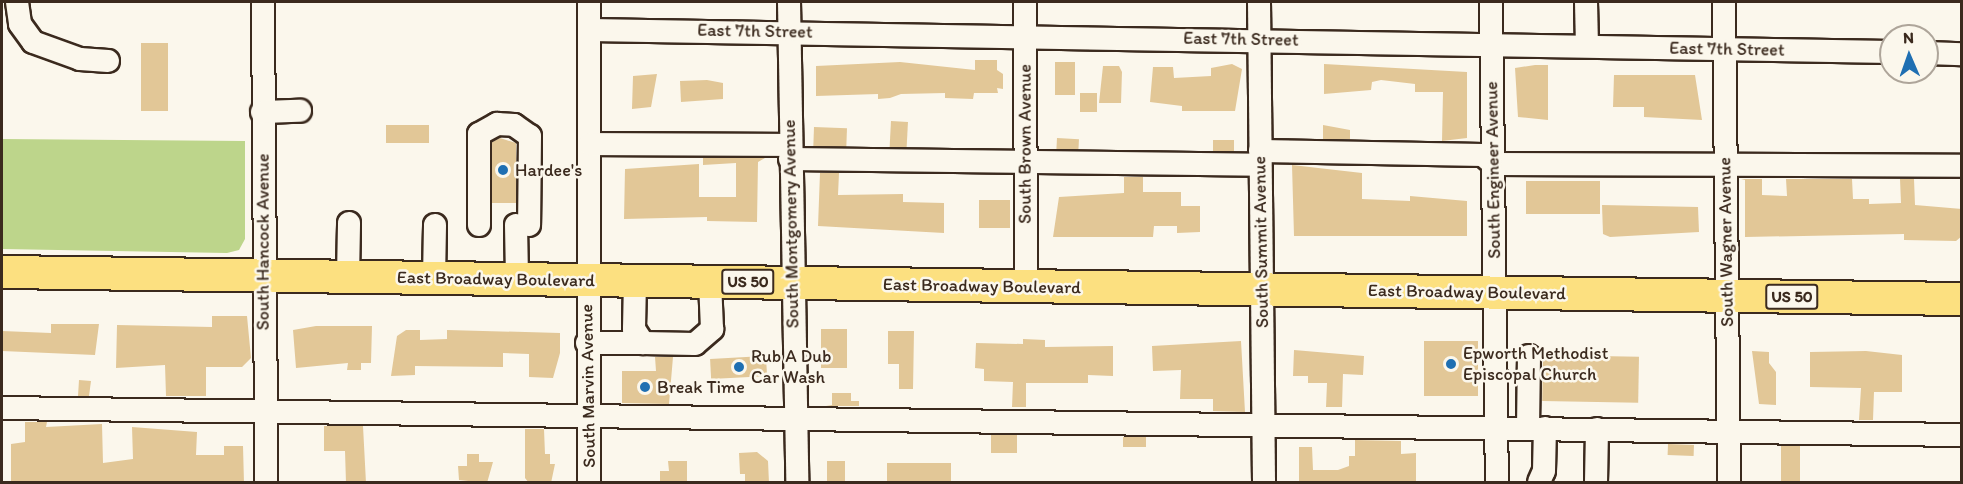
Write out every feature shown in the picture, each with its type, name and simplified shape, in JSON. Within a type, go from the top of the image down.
[{"type":"highway","name":"East Broadway Boulevard","points":[[2,272],[1962,299]]},
{"type":"street","points":[[17,2],[20,24],[33,42],[80,59],[108,61]]},
{"type":"street","name":"South Hancock Avenue","points":[[263,2],[262,276],[266,483]]},
{"type":"street","name":"South Marvin Avenue","points":[[589,2],[590,144],[587,344],[590,483]]},
{"type":"street","name":"South Montgomery Avenue","points":[[789,2],[790,283],[797,483]]},
{"type":"street","name":"South Brown Avenue","points":[[1025,2],[1026,286]]},
{"type":"street","name":"South Summit Avenue","points":[[1259,2],[1264,483]]},
{"type":"street","name":"South Engineer Avenue","points":[[1491,2],[1497,483]]},
{"type":"street","points":[[1586,2],[1587,45]]},
{"type":"street","name":"South Wagner Avenue","points":[[1724,2],[1729,483]]},
{"type":"street","name":"East 7th Street","points":[[590,30],[1587,45],[1879,52]]},
{"type":"street","points":[[1939,53],[1962,54]]},
{"type":"street","points":[[262,112],[300,111]]},
{"type":"street","points":[[479,225],[479,134],[496,124],[514,125],[530,136],[516,279]]},
{"type":"street","points":[[590,144],[1026,163],[1483,155],[1493,164],[1726,163],[1962,166]]},
{"type":"street","points":[[348,277],[349,223]]},
{"type":"street","points":[[434,278],[435,225]]},
{"type":"street","points":[[634,281],[634,329],[643,343]]},
{"type":"street","points":[[587,344],[695,344],[712,329],[710,282]]},
{"type":"street","points":[[1528,356],[1536,428],[1545,479]]},
{"type":"street","points":[[2,408],[588,417],[796,417],[1962,435]]},
{"type":"street","points":[[1596,483],[1597,429]]},
{"type":"green space","points":[[2,139],[245,141],[245,239],[239,250],[227,253],[2,249]]},
{"type":"building","points":[[141,43],[168,43],[168,111],[141,111]]},
{"type":"building","points":[[975,60],[997,60],[997,70],[1003,74],[1003,89],[997,88],[998,93],[974,93],[973,99],[945,98],[945,93],[901,94],[878,99],[878,94],[816,96],[816,66],[900,62],[975,70]]},
{"type":"building","points":[[1055,62],[1075,62],[1075,95],[1055,95]]},
{"type":"building","points":[[1232,64],[1242,69],[1235,111],[1182,111],[1182,106],[1150,102],[1153,67],[1173,67],[1174,78],[1211,76],[1211,68]]},
{"type":"building","points":[[1324,64],[1467,72],[1467,138],[1442,141],[1443,92],[1415,92],[1415,84],[1381,80],[1372,82],[1371,90],[1324,94]]},
{"type":"building","points":[[1548,65],[1548,120],[1518,117],[1515,68]]},
{"type":"building","points":[[1103,66],[1119,66],[1122,72],[1121,103],[1099,103]]},
{"type":"building","points":[[657,74],[651,107],[632,109],[633,76]]},
{"type":"building","points":[[1614,75],[1695,75],[1702,120],[1644,117],[1644,107],[1613,107]]},
{"type":"building","points":[[707,80],[723,83],[723,99],[681,102],[680,81]]},
{"type":"building","points":[[1080,93],[1097,93],[1097,112],[1080,112]]},
{"type":"building","points":[[891,121],[908,122],[907,148],[890,147]]},
{"type":"building","points":[[386,125],[429,125],[429,143],[386,143]]},
{"type":"building","points":[[1323,125],[1350,130],[1350,139],[1323,139]]},
{"type":"building","points":[[814,127],[847,128],[846,147],[813,146]]},
{"type":"building","name":"Hardee's","points":[[500,138],[516,143],[516,203],[492,203],[492,142]]},
{"type":"building","points":[[1057,138],[1079,139],[1078,150],[1056,149]]},
{"type":"building","points":[[1213,140],[1234,140],[1234,151],[1213,151]]},
{"type":"building","points":[[703,158],[765,158],[758,162],[757,222],[707,221],[707,217],[624,219],[625,169],[699,164],[699,197],[736,197],[736,163],[703,165]]},
{"type":"building","points":[[1292,165],[1362,173],[1362,199],[1410,201],[1410,196],[1467,201],[1467,236],[1294,236]]},
{"type":"building","points":[[820,173],[839,173],[838,195],[903,194],[903,202],[944,203],[944,233],[818,226]]},
{"type":"building","points":[[1124,177],[1143,177],[1143,192],[1181,192],[1181,206],[1200,206],[1200,232],[1177,233],[1177,226],[1154,226],[1153,237],[1053,237],[1059,197],[1124,193]]},
{"type":"building","points":[[1741,179],[1762,179],[1762,195],[1787,196],[1786,179],[1852,179],[1853,199],[1869,199],[1869,204],[1901,203],[1900,179],[1914,179],[1915,205],[1962,209],[1962,236],[1956,241],[1904,240],[1904,234],[1745,237],[1745,180]]},
{"type":"building","points":[[1526,181],[1600,181],[1600,214],[1526,214]]},
{"type":"building","points":[[979,200],[1010,200],[1010,228],[979,228]]},
{"type":"building","points":[[1602,205],[1698,207],[1699,232],[1610,237],[1603,234]]},
{"type":"building","points":[[212,316],[247,316],[251,358],[242,367],[206,367],[206,396],[166,396],[165,365],[116,368],[117,325],[212,327]]},
{"type":"building","points":[[51,324],[99,324],[95,355],[2,351],[2,331],[51,333]]},
{"type":"building","points":[[316,326],[372,326],[371,363],[361,363],[361,370],[347,370],[348,363],[296,368],[293,330]]},
{"type":"building","points":[[821,329],[847,329],[847,368],[821,368]]},
{"type":"building","points":[[406,330],[420,330],[420,340],[447,339],[447,330],[560,333],[560,353],[553,378],[529,377],[529,354],[503,353],[503,367],[415,366],[415,375],[391,376],[397,336]]},
{"type":"building","points":[[888,331],[914,331],[913,389],[899,389],[899,364],[888,364]]},
{"type":"building","points":[[1023,339],[1045,340],[1045,347],[1113,346],[1113,376],[1088,375],[1088,383],[1026,383],[1026,407],[1012,407],[1013,382],[984,381],[984,369],[975,368],[976,343],[1023,344]]},
{"type":"building","points":[[1241,341],[1245,412],[1213,411],[1213,399],[1180,399],[1181,370],[1153,371],[1152,346]]},
{"type":"building","name":"Epworth Methodist Episcopal Church","points":[[1424,341],[1478,341],[1478,396],[1424,396]]},
{"type":"building","points":[[1294,350],[1364,356],[1363,375],[1343,374],[1342,407],[1326,407],[1327,383],[1308,383],[1308,376],[1293,376]]},
{"type":"building","points":[[1752,351],[1769,352],[1769,363],[1776,372],[1776,405],[1759,404]]},
{"type":"building","points":[[1866,351],[1902,355],[1902,392],[1874,392],[1873,420],[1859,420],[1861,388],[1810,387],[1810,352]]},
{"type":"building","points":[[1543,355],[1639,357],[1638,403],[1542,401]]},
{"type":"building","name":"Rub A Dub Car Wash","points":[[766,356],[767,376],[711,379],[710,359]]},
{"type":"building","name":"Break Time","points":[[655,357],[673,357],[669,404],[622,403],[622,371],[656,371]]},
{"type":"building","points":[[79,380],[91,381],[89,396],[78,396]]},
{"type":"building","points":[[832,393],[851,393],[851,401],[859,401],[859,406],[826,406],[832,405]]},
{"type":"building","points":[[25,422],[47,422],[46,427],[102,424],[103,463],[133,459],[132,427],[197,432],[196,455],[224,455],[224,446],[243,446],[244,483],[11,483],[11,444],[25,442]]},
{"type":"building","points":[[324,426],[363,426],[366,483],[346,483],[345,451],[324,451]]},
{"type":"building","points":[[525,429],[544,429],[545,454],[550,454],[550,464],[555,464],[551,483],[529,483],[525,478]]},
{"type":"building","points":[[991,435],[1017,435],[1017,453],[991,453]]},
{"type":"building","points":[[1123,437],[1146,437],[1146,447],[1123,447]]},
{"type":"building","points":[[1355,440],[1401,441],[1401,454],[1416,453],[1416,483],[1299,483],[1299,447],[1312,447],[1313,470],[1338,470],[1349,466],[1349,456],[1355,456]]},
{"type":"building","points":[[1668,444],[1694,445],[1694,456],[1668,455]]},
{"type":"building","points":[[1781,446],[1800,446],[1800,482],[1781,482]]},
{"type":"building","points":[[757,452],[768,461],[769,483],[745,481],[745,474],[740,474],[739,453]]},
{"type":"building","points":[[467,454],[479,454],[479,462],[493,462],[487,483],[459,480],[458,466],[467,466]]},
{"type":"building","points":[[668,461],[687,461],[687,483],[660,483],[660,471],[669,471]]},
{"type":"building","points":[[827,461],[845,461],[845,482],[827,482]]},
{"type":"building","points":[[887,463],[951,463],[951,482],[887,482]]},
{"type":"place","name":"Hardee's","points":[[503,170]]},
{"type":"place","name":"Epworth Methodist Episcopal Church","points":[[1451,364]]},
{"type":"place","name":"Rub A Dub Car Wash","points":[[739,367]]},
{"type":"place","name":"Break Time","points":[[645,387]]}]
